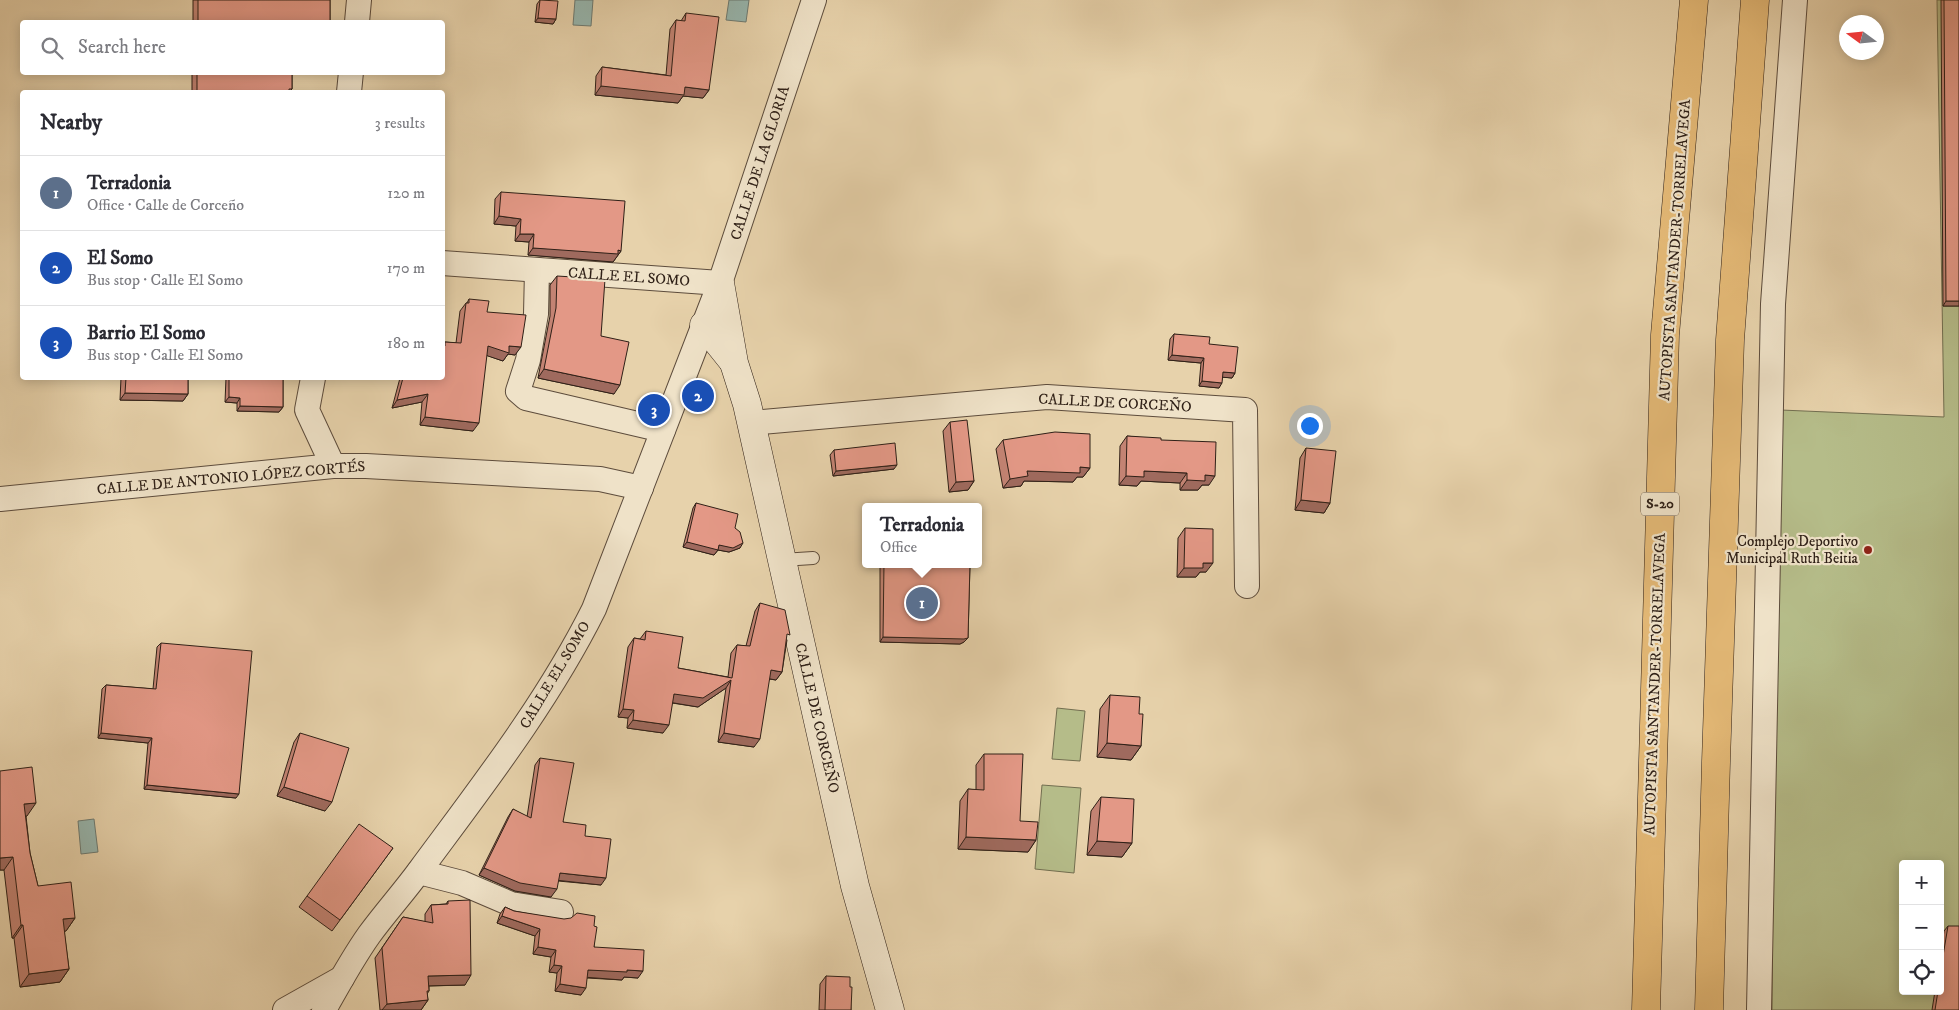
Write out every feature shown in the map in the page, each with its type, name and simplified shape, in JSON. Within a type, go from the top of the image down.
[{"type":"highway","name":"AUTOPISTA SANTANDER-TORRELAVEGA","points":[[1646,1010],[1665,335],[1694,0]]},
{"type":"highway","points":[[1709,1010],[1730,340],[1755,0]]},
{"type":"main road","name":"CALLE DE CORCEÑO","points":[[720,283],[734,363],[751,423],[855,886],[890,1010]]},
{"type":"main road","name":"CALLE DE CORCEÑO","points":[[704,325],[734,363]]},
{"type":"street","points":[[357,20],[359,0]]},
{"type":"street","name":"CALLE DE LA GLORIA","points":[[704,325],[720,283],[814,0]]},
{"type":"street","points":[[1759,1010],[1773,304],[1795,0]]},
{"type":"street","points":[[349,90],[351,75]]},
{"type":"street","name":"CALLE EL SOMO","points":[[445,263],[720,283]]},
{"type":"street","points":[[537,270],[536,314],[528,360],[518,391],[526,398],[663,430]]},
{"type":"street","name":"CALLE EL SOMO","points":[[324,1010],[369,935],[419,872],[527,723],[574,650],[594,609],[704,325]]},
{"type":"street","points":[[312,380],[308,410],[333,466]]},
{"type":"street","name":"CALLE DE CORCEÑO","points":[[751,423],[1047,397],[1245,410],[1247,586]]},
{"type":"street","name":"CALLE DE ANTONIO LÓPEZ CORTÉS","points":[[0,499],[333,466],[366,466],[600,479],[641,488]]},
{"type":"street","points":[[419,872],[462,883],[511,904],[561,912]]},
{"type":"street","points":[[284,1010],[342,978]]},
{"type":"lane","points":[[782,560],[813,558]]},
{"type":"green space","name":"Complejo Deportivo Municipal Ruth Beitia","points":[[1937,0],[1959,0],[1959,1010],[1772,1010],[1774,682],[1781,410],[1944,417]]},
{"type":"green space","points":[[1057,708],[1085,711],[1080,761],[1052,759]]},
{"type":"green space","points":[[1042,785],[1081,788],[1074,873],[1035,869]]},
{"type":"water","points":[[575,0],[593,0],[591,26],[573,25]]},
{"type":"water","points":[[729,0],[749,0],[746,22],[726,20]]},
{"type":"water","points":[[94,819],[98,852],[81,854],[78,821]]},
{"type":"building","points":[[198,0],[330,0],[330,20],[198,20]]},
{"type":"building","points":[[540,0],[558,1],[556,19],[538,18]]},
{"type":"building","points":[[1944,0],[1959,0],[1959,301],[1946,301]]},
{"type":"building","points":[[686,13],[719,17],[709,90],[685,87],[684,95],[601,86],[602,67],[671,76],[676,20],[685,21]]},
{"type":"building","points":[[197,75],[292,75],[292,89],[289,90],[197,90]]},
{"type":"building","points":[[501,192],[625,201],[621,251],[618,250],[618,254],[533,248],[534,234],[520,234],[521,219],[499,216]]},
{"type":"building","points":[[557,276],[605,279],[601,336],[629,342],[620,385],[544,369],[556,308]]},
{"type":"building","points":[[469,299],[489,301],[487,312],[526,315],[521,347],[509,346],[509,353],[488,346],[479,423],[425,417],[428,394],[397,400],[402,380],[445,380],[445,342],[461,343],[466,303],[469,303]]},
{"type":"building","points":[[1174,334],[1210,337],[1209,344],[1238,347],[1235,373],[1223,372],[1222,383],[1202,381],[1204,358],[1172,355]]},
{"type":"building","points":[[126,380],[188,380],[188,394],[125,393]]},
{"type":"building","points":[[229,380],[283,380],[283,407],[240,406],[240,398],[229,397]]},
{"type":"building","points":[[967,420],[974,481],[956,482],[950,422]]},
{"type":"building","points":[[1055,432],[1090,434],[1090,468],[1080,467],[1080,473],[1027,471],[1028,476],[1010,479],[1003,440]]},
{"type":"building","points":[[1127,436],[1161,438],[1161,440],[1216,442],[1215,476],[1205,475],[1205,481],[1187,480],[1187,473],[1144,471],[1144,477],[1126,476]]},
{"type":"building","points":[[895,443],[897,465],[836,471],[834,450]]},
{"type":"building","points":[[1306,448],[1336,451],[1330,503],[1301,500]]},
{"type":"building","points":[[696,503],[738,514],[735,528],[740,532],[743,543],[733,548],[719,545],[718,550],[687,542]]},
{"type":"building","points":[[1185,528],[1213,529],[1213,563],[1203,563],[1203,568],[1184,568]]},
{"type":"building","points":[[884,568],[970,568],[968,638],[883,637]]},
{"type":"building","points":[[760,603],[785,610],[790,635],[787,634],[782,672],[771,670],[760,739],[724,733],[731,680],[703,698],[674,694],[669,725],[633,720],[634,710],[623,709],[634,638],[645,640],[646,631],[683,637],[678,668],[732,678],[737,645],[750,646]]},
{"type":"building","points":[[161,643],[252,651],[239,794],[147,785],[152,738],[101,733],[106,685],[156,689]]},
{"type":"building","points":[[1110,695],[1140,697],[1139,714],[1143,714],[1141,746],[1107,743]]},
{"type":"building","points":[[300,733],[349,748],[332,802],[284,787]]},
{"type":"building","points":[[984,754],[1023,754],[1020,821],[1038,822],[1036,840],[966,837],[968,789],[984,790]]},
{"type":"building","points":[[540,758],[574,763],[563,822],[586,825],[585,836],[611,839],[606,878],[560,873],[557,889],[520,883],[484,868],[513,809],[531,818]]},
{"type":"building","points":[[32,767],[36,803],[24,804],[30,853],[38,886],[71,882],[75,918],[63,919],[69,969],[29,974],[13,857],[0,858],[0,771]]},
{"type":"building","points":[[1101,797],[1134,799],[1132,843],[1097,841]]},
{"type":"building","points":[[359,824],[393,848],[340,920],[307,896]]},
{"type":"building","points":[[470,900],[471,975],[428,976],[428,1000],[387,1004],[382,948],[403,917],[433,923],[431,905],[448,904],[448,901]]},
{"type":"building","points":[[505,907],[514,911],[564,919],[571,918],[577,913],[595,916],[594,926],[597,927],[594,947],[644,950],[643,971],[588,970],[586,988],[560,984],[562,966],[554,965],[556,950],[538,947],[540,929],[502,916]]},
{"type":"building","points":[[1948,926],[1959,926],[1959,1010],[1935,1010],[1937,995],[1944,995],[1944,950]]},
{"type":"building","points":[[826,976],[850,977],[850,987],[852,987],[851,1010],[825,1010]]},
{"type":"place","name":"El Somo","points":[[698,396]]},
{"type":"place","name":"Barrio El Somo","points":[[654,410]]},
{"type":"place","name":"Complejo Deportivo Municipal Ruth Beitia","points":[[1868,550]]},
{"type":"place","name":"Terradonia","points":[[922,603]]}]
